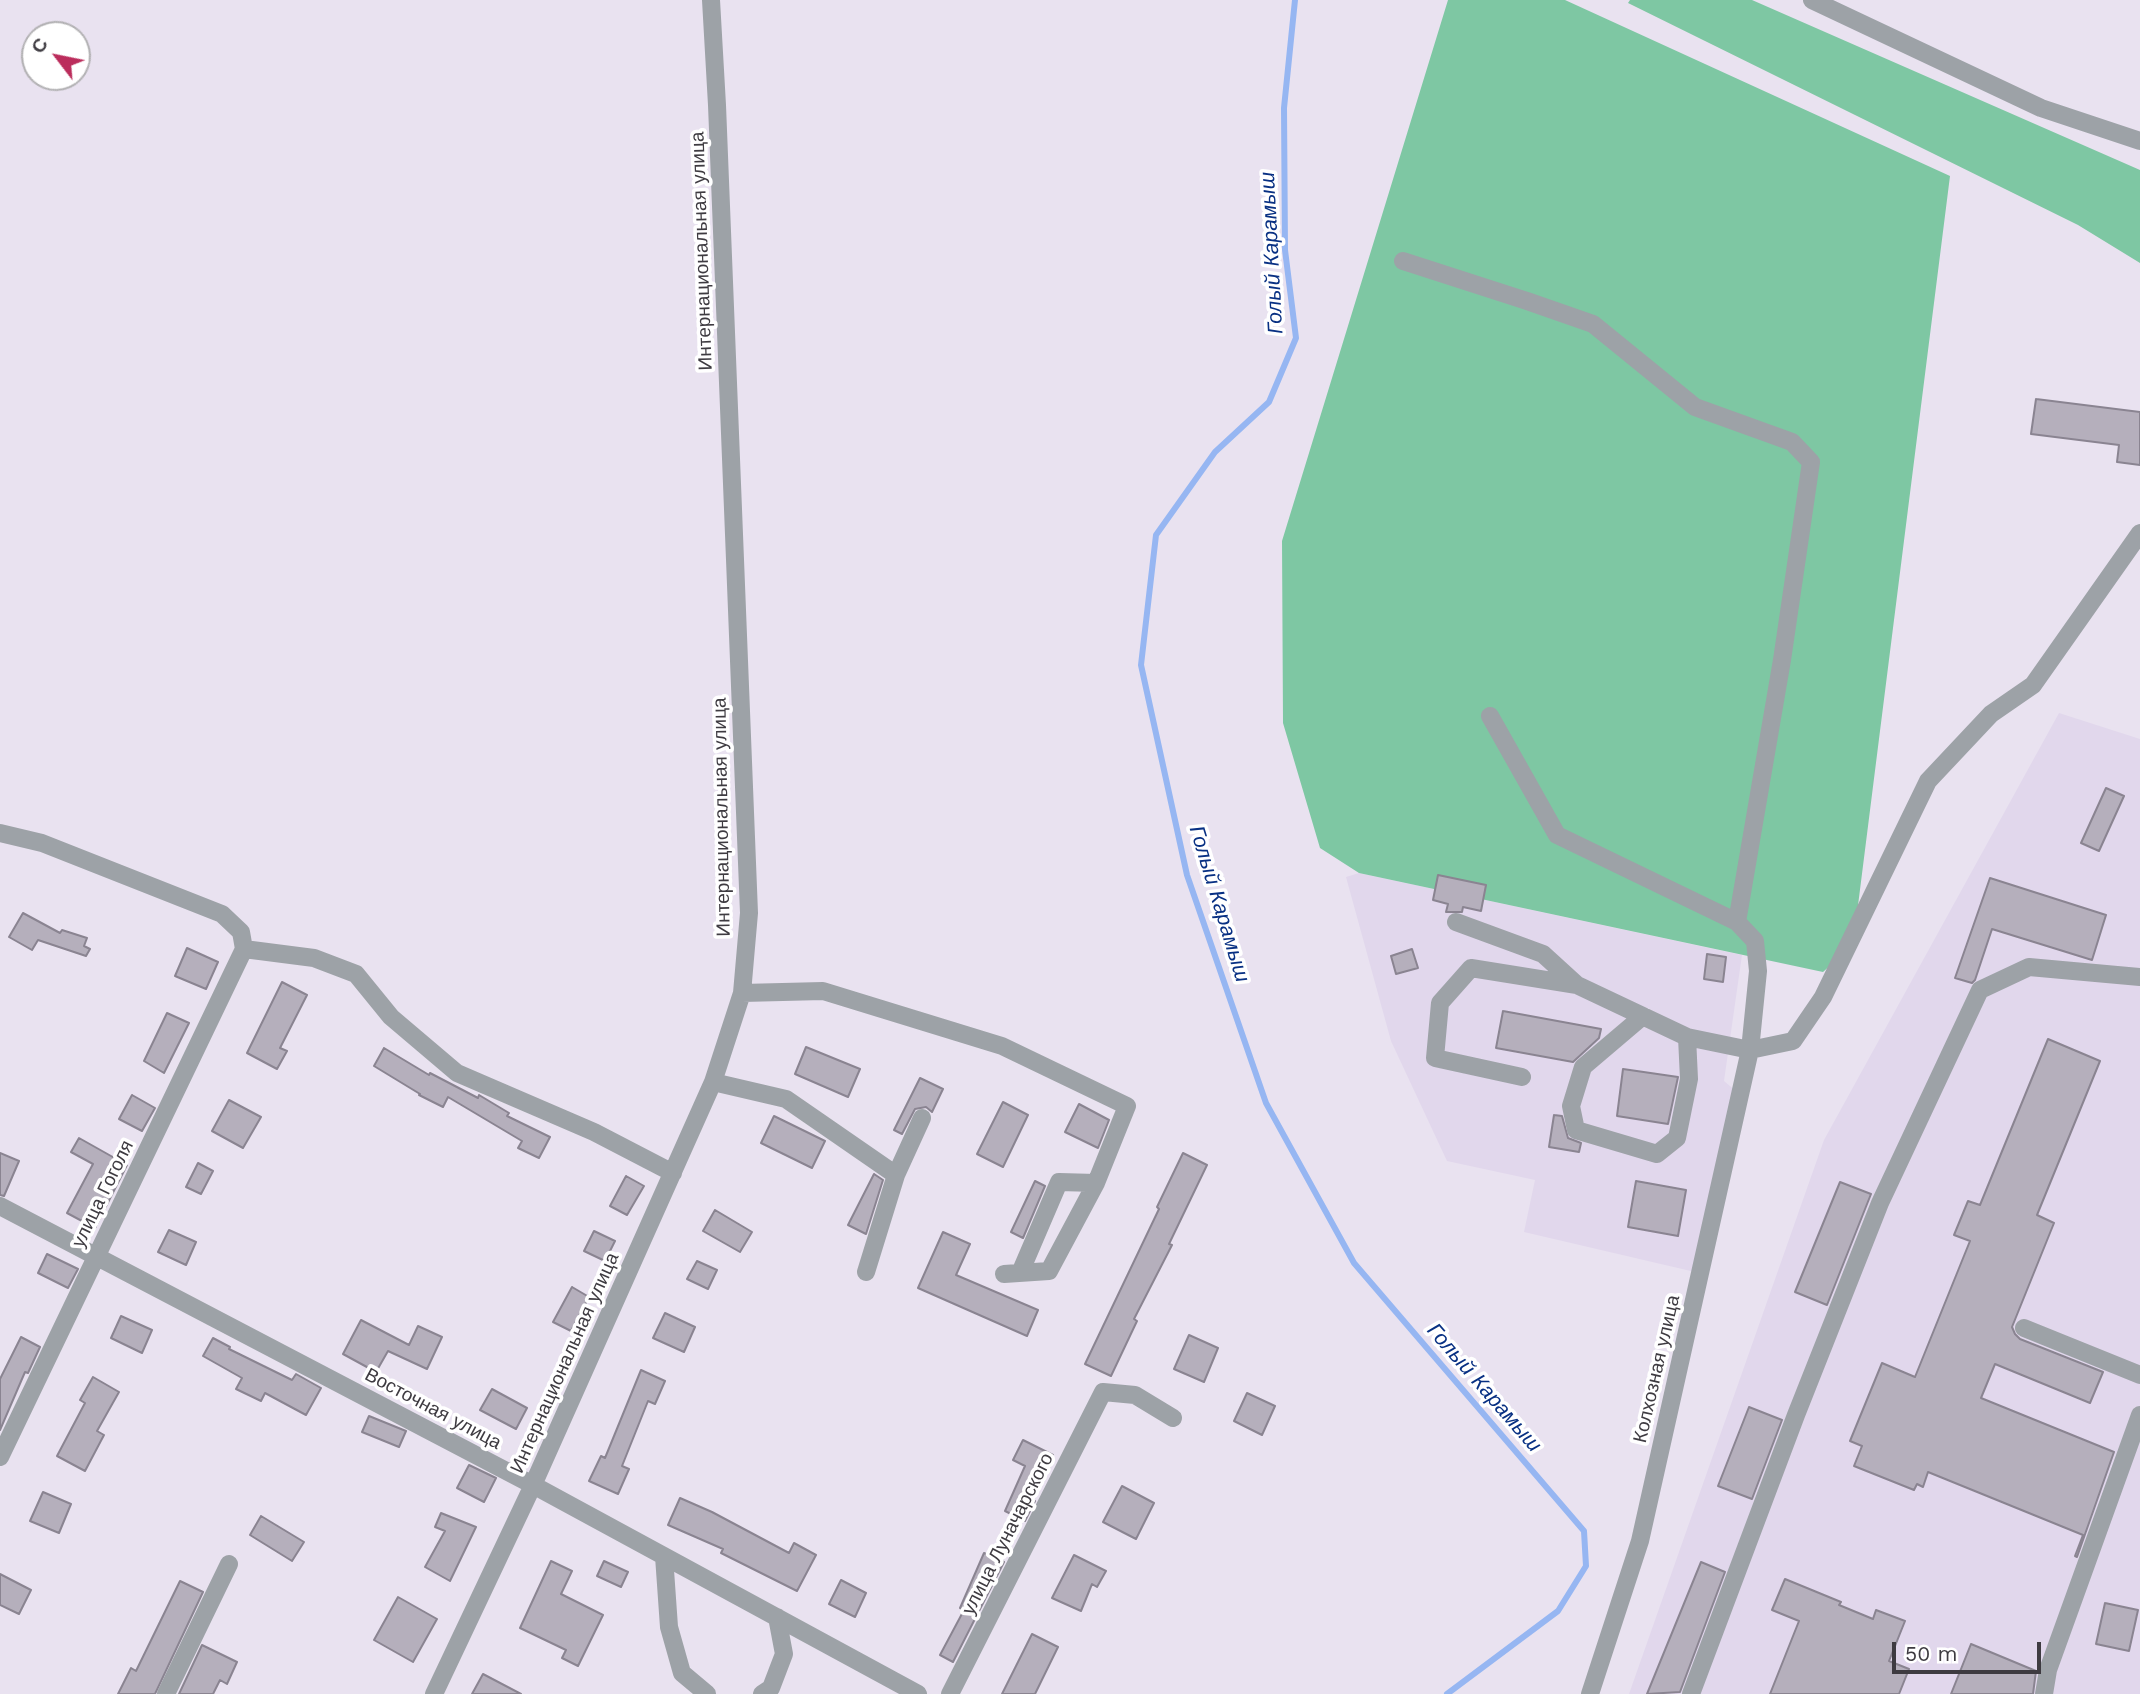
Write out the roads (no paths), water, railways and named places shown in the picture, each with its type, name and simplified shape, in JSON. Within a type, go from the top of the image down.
[{"type":"street","name":"Интернациональная улица","points":[[434,1694],[533,1485],[713,1082],[742,993],[748,913],[711,0]]},
{"type":"street","points":[[1812,0],[2041,108],[2140,141]]},
{"type":"street","points":[[1403,261],[1593,324],[1695,407],[1792,442],[1811,462],[1782,660],[1737,922],[1558,835],[1490,716]]},
{"type":"street","points":[[1522,1077],[1435,1058],[1440,1003],[1471,968],[1577,985],[1687,1037],[1750,1050],[1793,1041],[1823,997],[1928,781],[1991,714],[2033,685],[2140,533]]},
{"type":"street","points":[[0,833],[42,843],[222,914],[241,932],[244,949],[314,958],[356,974],[391,1017],[457,1073],[594,1132],[673,1173]]},
{"type":"street","points":[[1456,922],[1543,954],[1577,985]]},
{"type":"street","name":"Колхозная улица","points":[[1590,1694],[1640,1541],[1750,1050],[1758,971],[1755,941],[1737,922]]},
{"type":"street","name":"улица Гоголя","points":[[0,1457],[244,949]]},
{"type":"street","points":[[1691,1694],[1796,1415],[1880,1203],[1980,990],[2029,967],[2140,977]]},
{"type":"street","points":[[742,993],[823,991],[1002,1046],[1127,1106],[1096,1183],[1049,1271],[1012,1273],[1059,1182],[1096,1183]]},
{"type":"street","points":[[1643,1016],[1583,1067],[1571,1106],[1576,1130],[1657,1154],[1677,1138],[1689,1079],[1687,1037]]},
{"type":"street","points":[[713,1082],[786,1099],[896,1175]]},
{"type":"street","points":[[866,1272],[896,1175],[922,1118]]},
{"type":"street","name":"Восточная улица","points":[[0,1206],[533,1485],[918,1694]]},
{"type":"street","points":[[2024,1328],[2140,1375]]},
{"type":"street","name":"улица Луначарского","points":[[950,1694],[1102,1392],[1135,1395],[1173,1418]]},
{"type":"street","points":[[2044,1694],[2048,1670],[2140,1415]]},
{"type":"street","points":[[664,1556],[669,1627],[682,1673],[707,1694]]},
{"type":"street","points":[[166,1694],[229,1564]]},
{"type":"street","points":[[762,1694],[771,1688],[784,1654],[777,1617]]},
{"type":"waterway","name":"Голый Карамыш","points":[[1295,0],[1284,108],[1285,250],[1296,338],[1269,402],[1215,452],[1156,535],[1141,665],[1187,875],[1266,1103],[1354,1263],[1584,1531],[1586,1566],[1558,1611],[1447,1694]]}]
